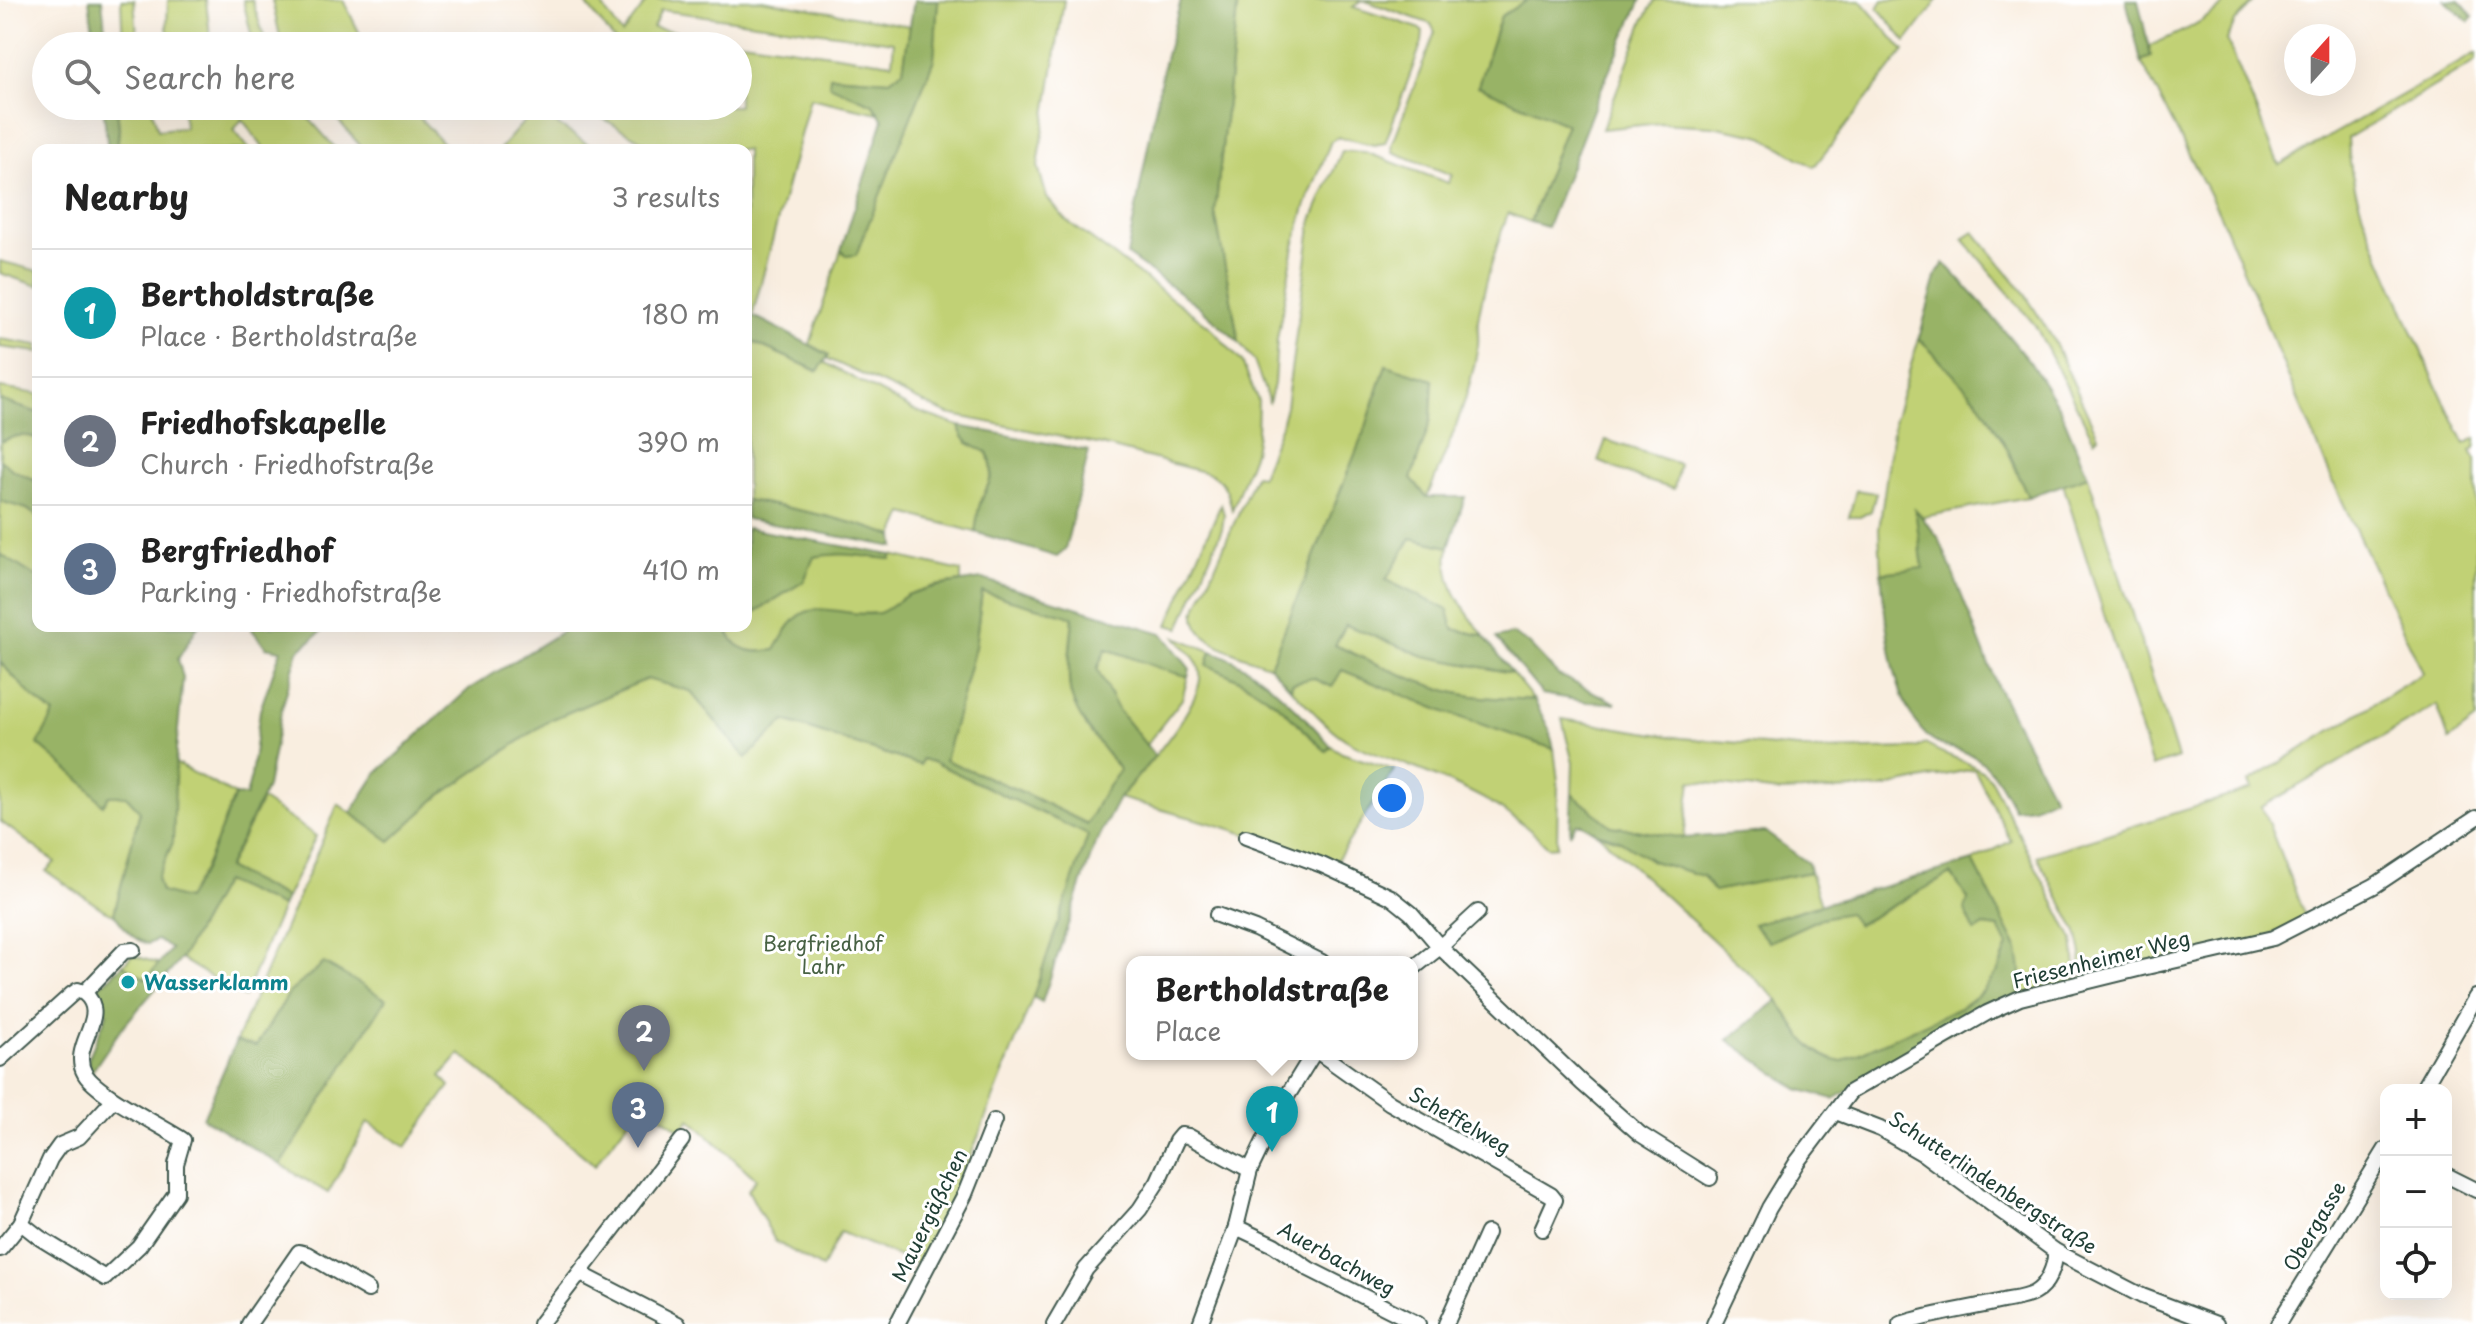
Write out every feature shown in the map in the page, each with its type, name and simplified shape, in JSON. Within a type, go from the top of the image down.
[{"type":"street","name":"Friesenheimer Weg","points":[[1714,1324],[1769,1208],[1797,1162],[1850,1092],[2020,998],[2273,938],[2374,886],[2476,818]]},
{"type":"street","points":[[1246,837],[1322,865],[1391,897],[1411,913],[1440,947],[1582,1083],[1640,1134],[1710,1178]]},
{"type":"street","points":[[1418,964],[1478,912]]},
{"type":"street","points":[[1217,915],[1255,929],[1310,956]]},
{"type":"street","points":[[84,993],[124,951],[133,950]]},
{"type":"street","points":[[0,1059],[78,990],[89,997],[94,1009],[93,1023],[80,1050],[80,1064],[86,1077],[114,1099],[183,1140],[176,1164],[176,1193],[139,1246],[105,1278],[21,1223]]},
{"type":"street","points":[[2426,1084],[2476,998]]},
{"type":"street","points":[[1200,1324],[1236,1227],[1250,1170],[1281,1106],[1309,1060]]},
{"type":"street","name":"Scheffelweg","points":[[1329,1060],[1390,1103],[1551,1195],[1555,1200],[1542,1229]]},
{"type":"street","points":[[0,1249],[21,1223],[50,1159],[60,1145],[79,1137],[114,1099]]},
{"type":"street","name":"Schutterlindenbergstraße","points":[[1836,1112],[1880,1129],[1925,1155],[2055,1251],[2142,1296],[2216,1324]]},
{"type":"street","name":"Mauergäßchen","points":[[897,1324],[965,1194],[994,1121]]},
{"type":"street","points":[[1054,1324],[1086,1269],[1140,1209],[1181,1135],[1250,1170]]},
{"type":"street","points":[[540,1324],[682,1140]]},
{"type":"street","name":"Obergasse","points":[[2278,1324],[2382,1156]]},
{"type":"street","points":[[2452,1178],[2476,1190]]},
{"type":"street","name":"Auerbachweg","points":[[1236,1227],[1274,1245],[1309,1269],[1418,1324]]},
{"type":"street","points":[[1446,1324],[1487,1233]]},
{"type":"street","points":[[1900,1324],[1932,1314],[2035,1293],[2048,1279],[2056,1259],[2055,1251]]},
{"type":"street","points":[[249,1324],[299,1252],[368,1290]]},
{"type":"street","points":[[581,1274],[678,1324]]},
{"type":"green space","points":[[89,0],[102,0],[105,32],[93,32]]},
{"type":"green space","points":[[121,0],[134,0],[137,32],[122,32]]},
{"type":"green space","points":[[168,0],[206,0],[209,32],[168,32]]},
{"type":"green space","points":[[243,0],[252,0],[262,32],[251,32]]},
{"type":"green space","points":[[272,0],[343,0],[359,32],[279,32]]},
{"type":"green space","points":[[583,0],[598,0],[621,32],[608,32]]},
{"type":"green space","points":[[648,0],[762,0],[910,26],[903,70],[890,80],[831,76],[844,92],[873,104],[878,113],[810,98],[752,317],[752,144],[648,144],[606,120],[752,120],[752,42],[892,63],[894,42],[661,10],[653,28],[680,32],[624,32]]},
{"type":"green space","points":[[914,0],[938,0],[934,59],[856,255],[846,256],[841,250],[883,120],[873,104],[829,85],[830,76],[890,80],[903,70]]},
{"type":"green space","points":[[938,0],[1064,0],[1038,166],[1047,198],[1067,221],[1209,326],[1242,362],[1258,401],[1257,433],[1254,452],[1232,510],[1226,489],[1211,474],[1102,445],[948,414],[826,358],[828,354],[810,344],[841,250],[846,256],[856,254],[934,59]]},
{"type":"green space","points":[[1181,0],[1238,0],[1215,213],[1239,342],[1197,305],[1127,255],[1164,63]]},
{"type":"green space","points":[[1238,0],[1362,0],[1353,7],[1423,32],[1385,143],[1374,145],[1338,137],[1331,141],[1305,207],[1294,246],[1269,402],[1254,361],[1239,342],[1215,213]]},
{"type":"green space","points":[[1363,0],[1528,0],[1501,16],[1478,86],[1567,124],[1530,222],[1508,213],[1478,320],[1478,345],[1470,384],[1427,497],[1411,479],[1431,419],[1386,365],[1366,427],[1270,666],[1212,641],[1202,633],[1195,613],[1255,475],[1261,476],[1281,425],[1312,220],[1342,151],[1365,152],[1448,183],[1452,175],[1393,152],[1392,145],[1435,32],[1431,24]]},
{"type":"green space","points":[[1528,0],[1641,0],[1602,87],[1547,227],[1530,222],[1567,124],[1478,86],[1501,16]]},
{"type":"green space","points":[[1655,0],[1860,0],[1904,51],[1814,167],[1759,135],[1712,126],[1661,123],[1602,129],[1644,20]]},
{"type":"green space","points":[[1883,0],[1938,0],[1906,42],[1878,8]]},
{"type":"green space","points":[[2126,0],[2138,0],[2151,57],[2141,61]]},
{"type":"green space","points":[[2229,0],[2255,0],[2235,22],[2227,40],[2279,165],[2476,53],[2476,61],[2348,138],[2349,159],[2358,198],[2379,254],[2465,444],[2476,438],[2476,447],[2471,451],[2476,460],[2476,720],[2449,740],[2437,705],[2262,807],[2306,919],[2257,941],[2084,984],[2077,932],[2037,856],[2252,789],[2249,782],[2423,673],[2331,477],[2220,215],[2141,61],[2151,57],[2149,46],[2201,21]]},
{"type":"green space","points":[[2445,0],[2459,0],[2473,17],[2469,22]]},
{"type":"green space","points":[[105,120],[118,120],[118,144],[107,144]]},
{"type":"green space","points":[[118,120],[155,120],[158,130],[185,127],[184,120],[241,120],[234,130],[245,144],[118,144]]},
{"type":"green space","points":[[243,120],[310,120],[332,144],[261,144]]},
{"type":"green space","points":[[422,120],[444,144],[359,144],[339,121]]},
{"type":"green space","points":[[525,120],[551,120],[588,144],[504,144]]},
{"type":"green space","points":[[1974,232],[2023,291],[2052,337],[2098,436],[2094,440],[2035,325],[1963,239]]},
{"type":"green space","points":[[0,261],[32,269],[32,284],[0,273]]},
{"type":"green space","points":[[1944,263],[2030,362],[2060,409],[2088,476],[2028,497],[2008,450],[1981,404],[1919,338],[1937,274]]},
{"type":"green space","points":[[752,316],[829,355],[818,371],[752,342]]},
{"type":"green space","points":[[1919,338],[1981,404],[2008,450],[2028,497],[1923,517],[1916,510],[1923,569],[1881,573],[1879,529],[1895,417]]},
{"type":"green space","points":[[0,339],[32,344],[32,351],[0,347]]},
{"type":"green space","points":[[752,342],[817,371],[824,362],[913,410],[959,426],[969,443],[987,452],[990,479],[979,507],[975,532],[904,513],[894,536],[821,515],[752,501]]},
{"type":"green space","points":[[1386,365],[1433,380],[1431,419],[1411,479],[1427,497],[1465,497],[1449,547],[1411,538],[1386,580],[1448,610],[1453,629],[1484,636],[1512,673],[1424,656],[1346,625],[1335,645],[1407,677],[1452,692],[1534,700],[1549,729],[1554,749],[1445,712],[1342,670],[1332,687],[1313,678],[1292,683],[1291,689],[1270,666],[1366,427]]},
{"type":"green space","points":[[0,388],[32,393],[32,411],[0,400]]},
{"type":"green space","points":[[0,400],[32,411],[32,437],[19,436],[0,442]]},
{"type":"green space","points":[[959,426],[1089,451],[1065,550],[1057,557],[975,532],[979,507],[991,479],[992,467],[987,452],[969,443]]},
{"type":"green space","points":[[14,436],[32,436],[32,479],[0,460],[0,442]]},
{"type":"green space","points":[[1606,440],[1679,464],[1674,489],[1598,461]]},
{"type":"green space","points":[[0,460],[32,479],[32,513],[0,501]]},
{"type":"green space","points":[[2088,476],[2178,758],[2152,767],[2063,484]]},
{"type":"green space","points":[[1856,490],[1876,493],[1871,511],[1860,517],[1849,517]]},
{"type":"green space","points":[[0,501],[32,513],[32,574],[0,554]]},
{"type":"green space","points":[[752,501],[876,530],[894,536],[895,547],[752,520]]},
{"type":"green space","points":[[1221,504],[1224,515],[1222,529],[1180,628],[1168,625]]},
{"type":"green space","points":[[1915,509],[1939,538],[1998,688],[2054,797],[2033,807],[2014,809],[1999,782],[1980,760],[1933,741],[1907,708],[1888,639],[1881,573],[1923,568]]},
{"type":"green space","points":[[752,529],[892,555],[891,559],[843,554],[814,557],[804,581],[752,614]]},
{"type":"green space","points":[[1411,538],[1449,547],[1447,560],[1451,584],[1484,636],[1453,629],[1386,580]]},
{"type":"green space","points":[[0,554],[32,574],[32,632],[194,632],[178,659],[183,678],[176,751],[173,842],[157,878],[161,892],[186,899],[204,870],[235,795],[246,796],[260,710],[281,650],[266,647],[254,632],[321,632],[298,651],[281,712],[267,787],[227,868],[286,898],[282,907],[224,881],[181,959],[121,1029],[90,1074],[88,1059],[107,1014],[93,992],[123,965],[146,979],[171,949],[157,940],[148,944],[137,939],[114,914],[140,811],[126,796],[109,796],[103,805],[85,784],[38,744],[54,714],[0,662]]},
{"type":"green space","points":[[855,554],[891,559],[892,555],[961,571],[961,582],[934,586],[907,595],[882,613],[856,614],[816,609],[790,625],[775,650],[749,650],[738,645],[730,632],[752,632],[752,614],[804,581],[813,557]]},
{"type":"green space","points":[[982,579],[1162,633],[1190,669],[1188,676],[1178,674],[1106,649],[1097,669],[1118,710],[1155,756],[1119,798],[1095,844],[1042,1002],[1033,997],[1088,835],[933,762],[922,759],[920,765],[785,721],[746,758],[690,691],[647,679],[550,720],[438,797],[390,841],[351,813],[377,773],[469,689],[561,632],[730,632],[733,640],[743,648],[768,651],[775,650],[792,623],[806,612],[822,609],[879,613],[906,596],[937,586]],"holes":[[[982,592],[1073,617],[1070,689],[1076,708],[1120,770],[1087,824],[1020,791],[945,760],[975,647]]]},
{"type":"green space","points":[[982,592],[1073,617],[1069,669],[1072,698],[1087,727],[1120,770],[1102,795],[1088,824],[945,760],[975,647]]},
{"type":"green space","points":[[1346,625],[1424,656],[1512,673],[1534,700],[1462,694],[1407,677],[1335,645]]},
{"type":"green space","points":[[1513,634],[1528,643],[1558,675],[1616,703],[1542,694],[1496,638]]},
{"type":"green space","points":[[1176,637],[1211,651],[1207,665],[1267,697],[1327,751],[1331,746],[1342,753],[1394,770],[1335,863],[1221,826],[1119,798],[1182,720],[1199,686],[1197,663]]},
{"type":"green space","points":[[1106,649],[1188,676],[1182,699],[1146,745],[1118,710],[1097,669]]},
{"type":"green space","points":[[1211,651],[1261,678],[1331,746],[1326,751],[1267,697],[1207,665]]},
{"type":"green space","points":[[0,662],[54,714],[39,745],[85,784],[102,804],[109,796],[126,796],[140,811],[114,914],[46,871],[55,862],[0,821]]},
{"type":"green space","points":[[1342,670],[1445,712],[1554,749],[1558,781],[1557,846],[1548,847],[1500,808],[1464,789],[1350,742],[1326,724],[1291,689],[1292,683]]},
{"type":"green space","name":"Bergfriedhof Lahr","points":[[647,679],[690,691],[746,757],[785,721],[920,765],[922,759],[933,762],[1089,835],[1033,997],[956,1193],[919,1265],[840,1232],[822,1268],[775,1241],[748,1190],[756,1179],[690,1119],[681,1131],[643,1102],[595,1165],[460,1054],[441,1076],[450,1086],[406,1147],[368,1122],[328,1193],[281,1165],[386,999],[290,992],[256,1047],[236,1041],[338,804],[390,841],[438,797],[550,720]]},
{"type":"green space","points":[[1562,719],[1681,738],[1822,750],[1916,748],[1925,744],[1976,767],[1990,778],[2073,939],[2078,986],[2017,1001],[2018,950],[1973,861],[2011,841],[1974,769],[1881,788],[1779,792],[1691,781],[1684,838],[1611,826],[1572,794],[1573,763]]},
{"type":"green space","points":[[175,763],[235,795],[204,870],[186,900],[161,892],[157,878],[173,842]]},
{"type":"green space","points":[[1572,794],[1611,826],[1684,838],[1765,832],[1808,863],[1810,872],[1714,891],[1703,876],[1652,861],[1619,840],[1582,824],[1576,824],[1570,834]]},
{"type":"green space","points":[[262,800],[316,836],[286,898],[227,869]]},
{"type":"green space","points":[[1597,833],[1619,840],[1652,861],[1703,876],[1714,891],[1810,872],[1821,904],[1753,924],[1769,942],[1821,918],[1849,912],[1858,925],[1951,874],[1968,899],[1976,931],[1984,926],[2000,928],[2009,946],[1998,971],[1983,991],[1960,1008],[1841,1062],[1826,1059],[1804,1040],[1778,1000]]},
{"type":"green space","points":[[1973,861],[2018,950],[2021,970],[2017,1001],[1994,1007],[1834,1099],[1798,1089],[1728,1040],[1778,1000],[1811,1047],[1841,1062],[1960,1008],[1983,991],[1998,971],[2008,946],[1999,928],[1984,926],[1975,932],[1965,910],[1968,899],[1951,874],[1857,925],[1848,913],[1821,918],[1769,942],[1753,924]]},
{"type":"green space","points":[[224,881],[282,907],[244,997],[181,959]]},
{"type":"green space","points":[[132,955],[160,964],[146,979],[123,965]]},
{"type":"green space","points":[[324,963],[386,999],[281,1165],[203,1118],[236,1041],[256,1046],[290,992]]},
{"type":"place","name":"Wasserklamm","points":[[128,982]]},
{"type":"place","name":"Friedhofskapelle","points":[[644,1071]]},
{"type":"place","name":"Bergfriedhof","points":[[638,1148]]},
{"type":"place","name":"Bertholdstraße","points":[[1272,1152]]}]
